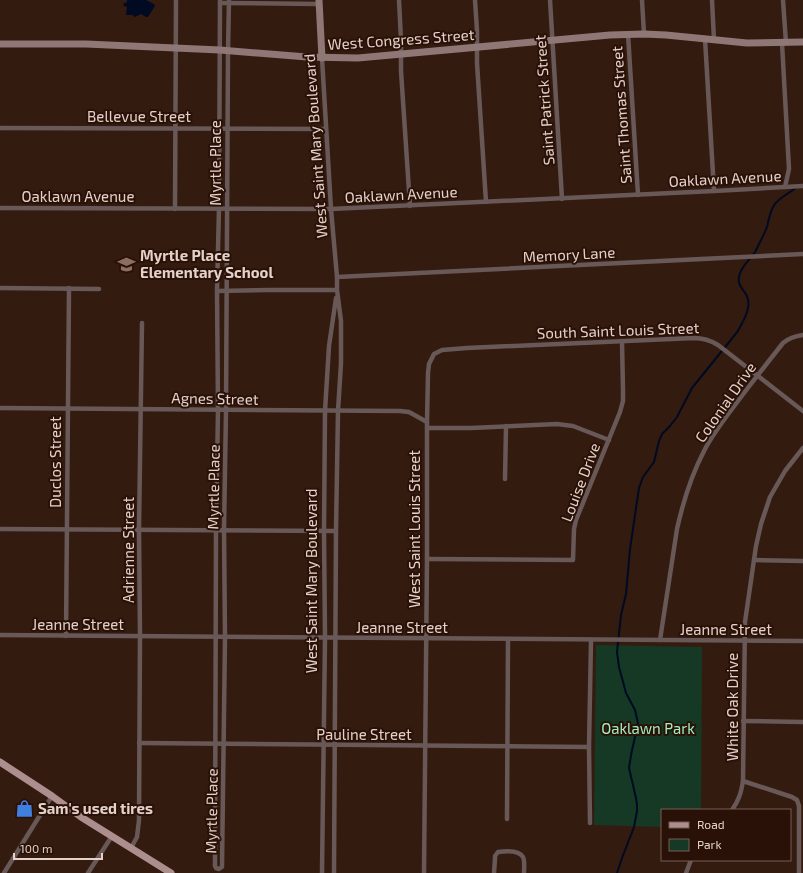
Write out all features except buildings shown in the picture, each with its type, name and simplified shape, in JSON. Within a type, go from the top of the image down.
[{"type":"main road","name":"West Saint Mary Boulevard","points":[[319,2],[322,58]]},
{"type":"main road","name":"West Congress Street","points":[[0,44],[86,44],[224,50],[322,58],[358,58],[477,46],[628,34],[644,34],[747,43],[803,42]]},
{"type":"main road","points":[[0,762],[81,817],[171,873]]},
{"type":"street","points":[[175,209],[176,0]]},
{"type":"street","points":[[399,0],[408,192],[410,206]]},
{"type":"street","points":[[475,0],[477,63],[486,202]]},
{"type":"street","name":"Saint Patrick Street","points":[[550,0],[562,199]]},
{"type":"street","name":"Saint Thomas Street","points":[[642,0],[644,34]]},
{"type":"street","points":[[712,0],[714,40]]},
{"type":"street","points":[[783,0],[789,169],[788,178],[784,187]]},
{"type":"street","points":[[220,2],[319,2]]},
{"type":"street","name":"Myrtle Place","points":[[220,2],[224,50],[227,129],[227,208],[224,530],[225,637],[222,867],[219,869],[215,866],[216,530],[218,410],[217,292],[219,129],[224,50],[229,2]]},
{"type":"street","name":"Saint Thomas Street","points":[[628,34],[638,195]]},
{"type":"street","points":[[705,39],[714,191]]},
{"type":"street","name":"West Saint Mary Boulevard","points":[[322,58],[331,209],[337,277],[333,325],[329,346],[325,411],[325,638],[322,873]]},
{"type":"street","name":"Bellevue Street","points":[[0,128],[326,129]]},
{"type":"street","name":"Oaklawn Avenue","points":[[0,208],[331,209],[562,199],[803,186]]},
{"type":"street","name":"Memory Lane","points":[[337,277],[803,254]]},
{"type":"street","points":[[0,288],[99,289]]},
{"type":"street","name":"Duclos Street","points":[[66,636],[69,288]]},
{"type":"street","points":[[217,292],[337,290]]},
{"type":"street","name":"West Saint Mary Boulevard","points":[[334,873],[336,531],[338,411],[341,363],[341,321],[337,290]]},
{"type":"street","name":"Adrienne Street","points":[[131,848],[136,837],[139,820],[139,529],[142,323]]},
{"type":"street","name":"Colonial Drive","points":[[660,640],[681,513],[691,480],[704,451],[718,428],[783,343],[787,339],[794,336],[803,335]]},
{"type":"street","name":"South Saint Louis Street","points":[[434,354],[442,350],[453,349],[694,338],[706,339],[718,345],[803,411]]},
{"type":"street","name":"Louise Drive","points":[[427,559],[573,560],[574,529],[576,520],[609,440],[623,401],[622,341]]},
{"type":"street","name":"West Saint Louis Street","points":[[424,873],[427,422],[428,373],[429,364],[434,354]]},
{"type":"street","name":"Agnes Street","points":[[0,408],[400,411],[409,412],[427,422]]},
{"type":"street","points":[[427,428],[471,428],[550,424],[568,425],[609,440]]},
{"type":"street","points":[[505,479],[506,426]]},
{"type":"street","name":"White Oak Drive","points":[[733,809],[741,795],[743,782],[744,622],[756,546],[761,524],[770,497],[785,471],[803,448]]},
{"type":"street","points":[[0,529],[336,531]]},
{"type":"street","points":[[754,560],[803,561]]},
{"type":"street","name":"Jeanne Street","points":[[0,635],[803,641]]},
{"type":"street","points":[[507,819],[508,639]]},
{"type":"street","points":[[590,823],[589,747],[591,640]]},
{"type":"street","points":[[744,721],[803,722]]},
{"type":"street","name":"Pauline Street","points":[[139,743],[215,745],[589,747]]},
{"type":"street","points":[[743,782],[792,797],[797,800],[799,806],[799,873]]},
{"type":"street","points":[[4,873],[52,796]]},
{"type":"street","points":[[88,873],[112,836]]},
{"type":"street","points":[[494,873],[496,856],[498,852],[515,852],[524,858],[524,873]]},
{"type":"street","points":[[686,873],[691,861]]},
{"type":"green space","name":"Oaklawn Park","points":[[596,645],[702,647],[701,809],[661,809],[661,827],[594,825]]},
{"type":"water","points":[[127,0],[146,0],[155,6],[148,17],[141,14],[135,17],[132,15],[126,15],[127,7],[123,4],[127,2]]},
{"type":"waterway","points":[[617,873],[634,827],[637,811],[636,798],[629,768],[638,723],[635,710],[626,693],[619,667],[617,652],[621,615],[626,594],[630,549],[639,488],[643,477],[654,462],[662,434],[677,417],[692,388],[738,331],[748,310],[747,296],[739,282],[740,273],[755,252],[761,240],[767,227],[773,206],[797,187]]},
{"type":"place","name":"Myrtle Place Elementary School","points":[[127,264]]},
{"type":"place","name":"Sam's used tires","points":[[25,808]]}]
